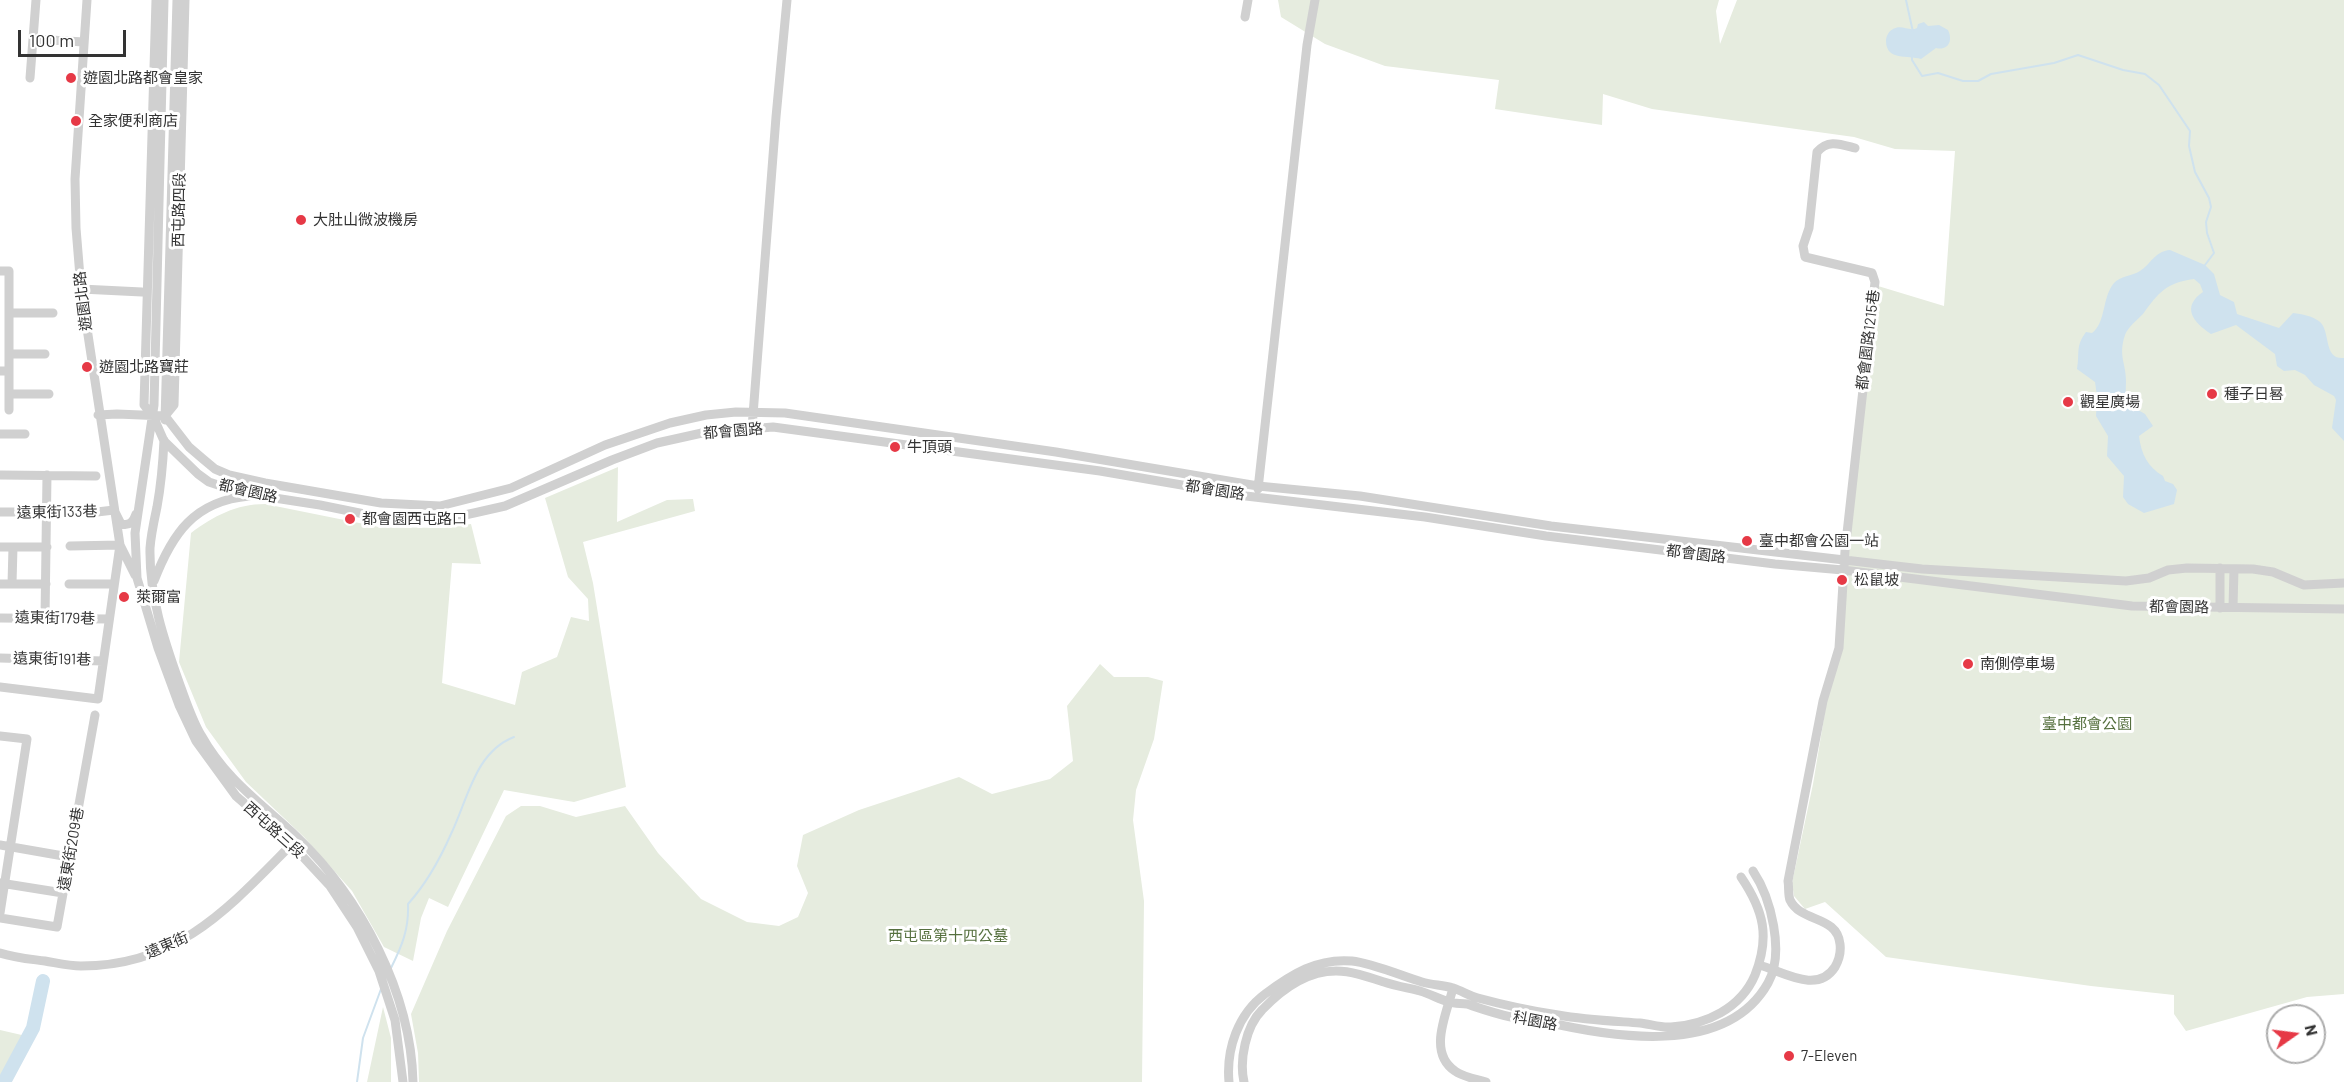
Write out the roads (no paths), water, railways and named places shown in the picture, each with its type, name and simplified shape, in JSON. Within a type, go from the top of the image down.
[{"type":"street","points":[[30,78],[36,0]]},
{"type":"street","name":"遊園北路","points":[[87,0],[75,179],[81,289],[98,415],[120,545],[137,578]]},
{"type":"street","name":"西屯路四段","points":[[153,416],[144,405],[156,0]]},
{"type":"street","name":"西屯路四段","points":[[137,578],[134,549],[153,416],[164,0]]},
{"type":"street","name":"西屯路四段","points":[[152,585],[150,547],[164,441],[177,0]]},
{"type":"street","name":"西屯路四段","points":[[165,416],[174,405],[185,0]]},
{"type":"street","points":[[752,428],[787,0]]},
{"type":"street","points":[[1245,17],[1248,0]]},
{"type":"street","points":[[1257,497],[1307,45],[1315,0]]},
{"type":"street","points":[[33,39],[84,42]]},
{"type":"street","name":"都會園路1215巷","points":[[1844,560],[1875,282],[1872,273],[1805,257],[1803,246],[1809,228],[1817,152],[1821,147],[1833,142],[1854,148]]},
{"type":"street","points":[[0,272],[9,271],[9,354],[4,371],[9,394],[9,410]]},
{"type":"street","points":[[81,289],[142,292]]},
{"type":"street","points":[[9,314],[53,313]]},
{"type":"street","points":[[9,354],[45,354]]},
{"type":"street","points":[[9,394],[49,394]]},
{"type":"street","name":"都會園路","points":[[165,416],[189,447],[215,469],[265,483],[381,503],[440,506],[511,488],[605,445],[649,429],[706,415],[752,412],[825,417],[1258,486],[1360,496],[1551,526],[1922,569],[2136,581],[2168,570],[2220,568],[2273,572],[2304,585],[2344,583]]},
{"type":"street","points":[[98,415],[165,416]]},
{"type":"street","name":"都會園路","points":[[153,416],[164,441],[192,469],[209,482],[242,493],[384,518],[446,519],[505,506],[657,443],[702,433],[752,428],[783,428],[1100,471],[1257,497],[1414,516],[1546,536],[1775,564],[1844,560],[1922,580],[2132,606],[2344,609]]},
{"type":"street","points":[[0,434],[25,434]]},
{"type":"street","points":[[0,475],[96,476]]},
{"type":"street","points":[[45,618],[47,475]]},
{"type":"street","points":[[137,578],[152,585],[176,534],[194,517],[234,499],[263,496]]},
{"type":"street","points":[[114,510],[121,524],[126,525],[132,522],[141,503]]},
{"type":"street","name":"遠東街133巷","points":[[0,512],[114,510]]},
{"type":"street","points":[[0,687],[98,699],[120,545],[70,546]]},
{"type":"street","points":[[0,547],[47,547]]},
{"type":"street","points":[[12,584],[13,547]]},
{"type":"street","points":[[1759,965],[1802,980],[1814,980],[1824,978],[1839,960],[1840,942],[1837,934],[1831,926],[1803,914],[1790,900],[1788,881],[1823,701],[1839,648],[1844,560]]},
{"type":"street","points":[[2220,568],[2220,608]]},
{"type":"street","points":[[1922,569],[1922,580]]},
{"type":"street","points":[[2233,607],[2234,569]]},
{"type":"street","name":"西屯路三段","points":[[137,578],[158,648],[179,705],[196,741],[236,796],[329,871],[346,894],[385,965],[404,1016],[414,1082]]},
{"type":"street","points":[[2072,599],[2074,579]]},
{"type":"street","points":[[0,584],[46,584]]},
{"type":"street","points":[[69,584],[114,584]]},
{"type":"street","name":"西屯路三段","points":[[152,585],[155,608],[164,638],[200,735],[229,775],[294,841],[330,886],[371,953],[396,1020],[403,1082]]},
{"type":"street","name":"遠東街179巷","points":[[0,618],[109,619]]},
{"type":"street","name":"遠東街191巷","points":[[0,658],[103,661]]},
{"type":"street","name":"遠東街209巷","points":[[0,918],[57,927],[95,716]]},
{"type":"street","points":[[0,736],[27,740],[5,845],[0,913]]},
{"type":"street","name":"遠東街","points":[[0,953],[81,966],[122,961],[156,952],[187,938],[222,914],[294,841]]},
{"type":"street","points":[[5,845],[69,857]]},
{"type":"street","name":"科園路","points":[[1244,1082],[1243,1050],[1258,1013],[1270,1000],[1310,975],[1337,971],[1349,972],[1423,992],[1450,1003],[1465,1004],[1511,1017],[1607,1034],[1688,1035],[1728,1022],[1742,1012],[1765,989],[1771,979],[1773,969],[1775,940],[1770,911],[1760,881],[1753,871]]},
{"type":"street","name":"科園路","points":[[1229,1082],[1227,1066],[1233,1041],[1245,1015],[1257,1000],[1298,971],[1325,963],[1353,961],[1425,983],[1454,988],[1476,998],[1557,1015],[1670,1028],[1700,1022],[1723,1013],[1749,989],[1759,965],[1765,941],[1760,914],[1741,877]]},
{"type":"street","points":[[2,884],[63,892]]},
{"type":"street","points":[[1454,988],[1441,1034],[1441,1050],[1454,1071],[1486,1082]]},
{"type":"water","points":[[1924,22],[1928,26],[1939,25],[1948,30],[1949,44],[1944,48],[1936,48],[1921,59],[1899,56],[1890,52],[1886,41],[1890,31],[1899,27],[1914,29],[1918,24]]},
{"type":"water","points":[[2170,250],[2205,265],[2214,274],[2220,295],[2234,302],[2237,314],[2279,328],[2293,313],[2311,317],[2320,322],[2333,355],[2344,358],[2344,441],[2332,428],[2336,400],[2334,396],[2314,385],[2305,375],[2295,370],[2284,371],[2277,366],[2275,354],[2236,325],[2211,334],[2199,324],[2192,314],[2192,303],[2203,292],[2200,284],[2194,279],[2176,283],[2154,300],[2128,329],[2123,342],[2126,403],[2145,414],[2153,426],[2139,436],[2141,449],[2149,464],[2177,490],[2174,504],[2144,513],[2128,504],[2123,497],[2124,476],[2107,456],[2108,436],[2096,416],[2095,382],[2077,369],[2078,350],[2086,332],[2092,333],[2100,323],[2107,295],[2114,283],[2140,271],[2157,255]]},
{"type":"waterway","points":[[1906,0],[1913,32]]},
{"type":"waterway","points":[[1912,55],[1912,60],[1922,76],[1938,73],[1963,81],[1978,81],[1991,74],[2054,63],[2078,55],[2123,70],[2145,74],[2159,85],[2190,131],[2189,146],[2195,172],[2209,198],[2211,207],[2206,222],[2214,253],[2205,265]]},
{"type":"waterway","points":[[391,968],[404,937],[408,904],[427,880],[442,853],[474,778],[490,754],[501,744],[514,737]]},
{"type":"waterway","points":[[4,1082],[33,1028],[43,981]]},
{"type":"waterway","points":[[357,1082],[363,1038],[381,989]]},
{"type":"place","name":"遊園北路都會皇家","points":[[71,78]]},
{"type":"place","name":"全家便利商店","points":[[76,121]]},
{"type":"place","name":"大肚山微波機房","points":[[301,220]]},
{"type":"place","name":"遊園北路寶莊","points":[[87,367]]},
{"type":"place","name":"種子日晷","points":[[2212,394]]},
{"type":"place","name":"觀星廣場","points":[[2068,402]]},
{"type":"place","name":"牛頂頭","points":[[895,447]]},
{"type":"place","name":"都會園西屯路口","points":[[350,519]]},
{"type":"place","name":"臺中都會公園一站","points":[[1747,541]]},
{"type":"place","name":"松鼠坡","points":[[1842,580]]},
{"type":"place","name":"萊爾富","points":[[124,597]]},
{"type":"place","name":"南側停車場","points":[[1968,664]]},
{"type":"place","name":"7-Eleven","points":[[1789,1056]]},
{"type":"park label","name":"臺中都會公園","points":[[2087,724]]},
{"type":"park label","name":"西屯區第十四公墓","points":[[948,936]]}]
